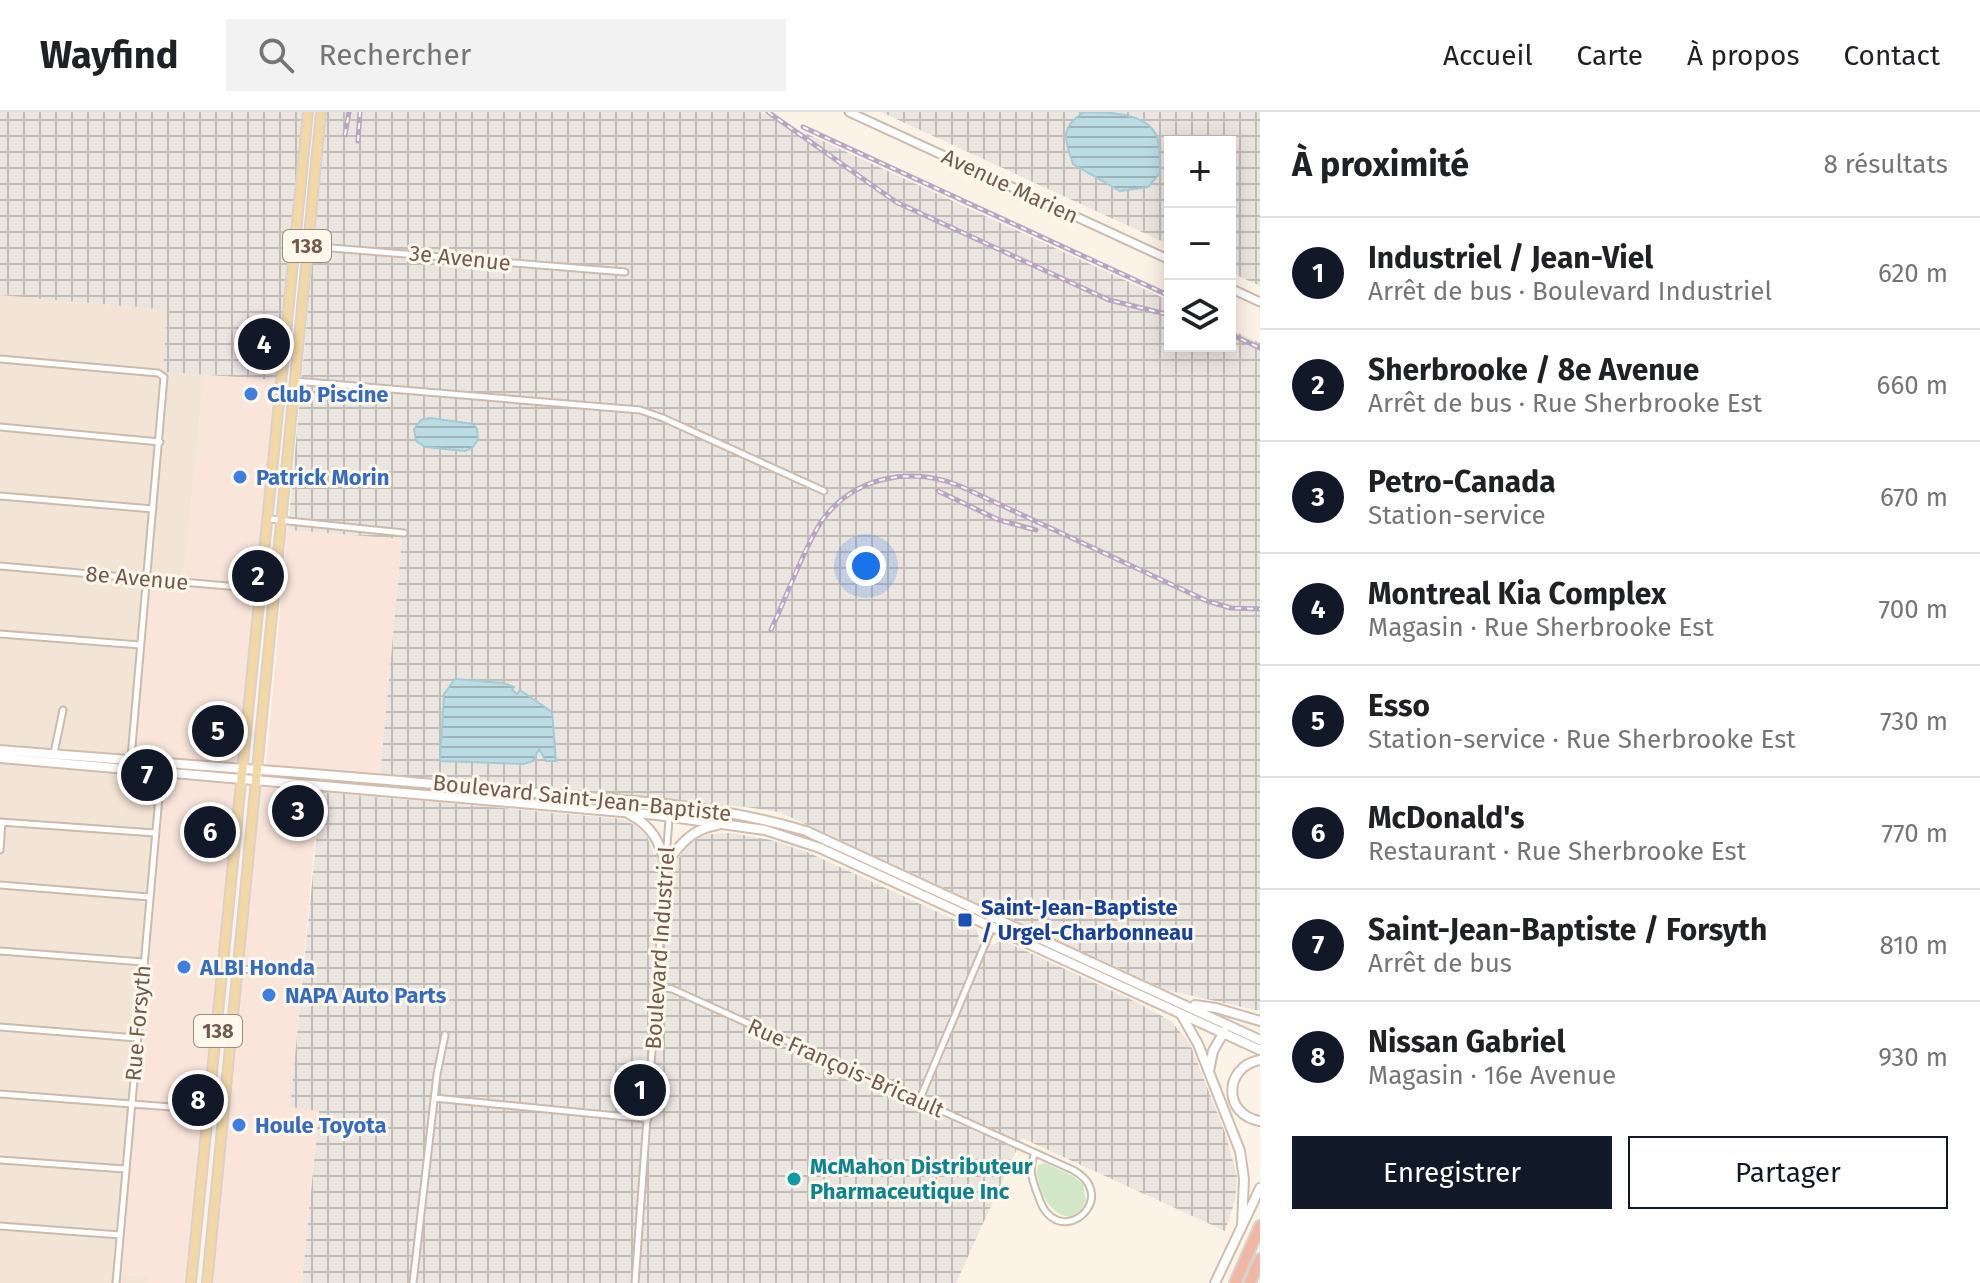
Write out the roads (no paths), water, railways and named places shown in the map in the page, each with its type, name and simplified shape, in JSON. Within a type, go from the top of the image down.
[{"type":"highway","points":[[1235,1283],[1260,1226]]},
{"type":"highway","points":[[1250,1283],[1260,1259]]},
{"type":"main road","name":"138","points":[[191,1281],[308,112]]},
{"type":"main road","name":"138","points":[[207,1281],[321,112]]},
{"type":"main road","points":[[281,380],[294,381]]},
{"type":"main road","points":[[275,452],[287,453]]},
{"type":"main road","points":[[272,482],[284,481]]},
{"type":"main road","points":[[253,670],[267,672]]},
{"type":"main road","name":"Boulevard Saint-Jean-Baptiste","points":[[0,750],[130,765],[383,779],[732,811],[806,831],[1260,1050]]},
{"type":"main road","name":"Boulevard Saint-Jean-Baptiste","points":[[0,758],[53,758]]},
{"type":"main road","name":"Boulevard Saint-Jean-Baptiste","points":[[257,774],[382,790],[669,816],[765,830],[820,848],[1187,1004],[1260,1040]]},
{"type":"main road","points":[[382,790],[383,779]]},
{"type":"main road","points":[[412,793],[413,782]]},
{"type":"main road","points":[[527,803],[528,792]]},
{"type":"main road","points":[[613,810],[641,820],[655,834],[666,864]]},
{"type":"main road","points":[[666,864],[689,835],[701,828],[728,824]]},
{"type":"main road","points":[[231,897],[245,899]]},
{"type":"main road","points":[[1187,1004],[1216,1008],[1260,1021]]},
{"type":"main road","points":[[1182,1015],[1209,1071],[1242,1158],[1242,1226]]},
{"type":"main road","points":[[219,1023],[232,1024]]},
{"type":"main road","points":[[1209,1071],[1213,1051],[1230,1026]]},
{"type":"main road","points":[[1260,1060],[1239,1070],[1231,1092],[1239,1111],[1250,1119],[1260,1121]]},
{"type":"main road","points":[[214,1064],[228,1065]]},
{"type":"main road","points":[[1215,1283],[1260,1188]]},
{"type":"main road","points":[[191,1281],[207,1281]]},
{"type":"street","name":"Avenue Marien","points":[[849,112],[1164,257]]},
{"type":"street","name":"3e Avenue","points":[[295,245],[625,272]]},
{"type":"street","points":[[1236,291],[1260,302]]},
{"type":"street","points":[[0,359],[158,373],[164,377],[130,765]]},
{"type":"street","points":[[294,381],[640,410],[824,491]]},
{"type":"street","points":[[0,427],[160,442]]},
{"type":"street","points":[[0,496],[153,509]]},
{"type":"street","points":[[269,519],[404,533]]},
{"type":"street","name":"8e Avenue","points":[[0,566],[275,590]]},
{"type":"street","points":[[0,634],[140,645]]},
{"type":"street","points":[[53,758],[63,710]]},
{"type":"street","name":"Rue Forsyth","points":[[116,1283],[161,767]]},
{"type":"street","name":"Boulevard Industriel","points":[[635,1283],[670,804]]},
{"type":"street","points":[[0,850],[1,822],[155,833]]},
{"type":"street","points":[[0,885],[149,897]]},
{"type":"street","points":[[919,1101],[994,923]]},
{"type":"street","points":[[0,951],[143,962]]},
{"type":"street","points":[[224,968],[306,973]]},
{"type":"street","name":"Rue François-Bricault","points":[[657,986],[672,989],[1073,1170],[1087,1181],[1092,1200],[1082,1215],[1073,1220],[1060,1221],[1046,1212],[1031,1172],[1035,1153]]},
{"type":"street","points":[[0,1027],[137,1038]]},
{"type":"street","points":[[413,1283],[434,1098],[445,1035]]},
{"type":"street","points":[[0,1094],[224,1111]]},
{"type":"street","points":[[434,1098],[648,1119]]},
{"type":"street","points":[[0,1160],[125,1169]]},
{"type":"street","points":[[0,1226],[120,1235]]},
{"type":"water","points":[[1084,112],[1127,116],[1147,124],[1154,131],[1159,144],[1160,173],[1148,187],[1120,191],[1073,164],[1067,129]]},
{"type":"water","points":[[430,418],[473,424],[478,440],[465,451],[425,447],[416,441],[414,429],[421,420]]},
{"type":"water","points":[[455,679],[503,683],[514,687],[512,690],[517,694],[520,690],[552,712],[556,761],[546,761],[539,749],[533,761],[524,764],[440,761],[444,694]]},
{"type":"railway","points":[[345,135],[349,112]]},
{"type":"railway","points":[[358,141],[360,112]]},
{"type":"railway","points":[[768,112],[896,202],[1109,300],[1164,314]]},
{"type":"railway","points":[[803,127],[1164,293]]},
{"type":"railway","points":[[1236,337],[1260,348]]},
{"type":"railway","points":[[771,630],[808,546],[834,506],[866,485],[903,476],[941,480],[960,486],[1207,601],[1231,608],[1260,609]]},
{"type":"railway","points":[[938,491],[999,520],[1036,530]]},
{"type":"place","name":"Montreal Kia Complex","points":[[264,344]]},
{"type":"place","name":"Club Piscine","points":[[251,394]]},
{"type":"place","name":"Patrick Morin","points":[[240,477]]},
{"type":"place","name":"Sherbrooke / 8e Avenue","points":[[258,576]]},
{"type":"place","name":"Esso","points":[[218,731]]},
{"type":"place","name":"Saint-Jean-Baptiste / Forsyth","points":[[147,775]]},
{"type":"place","name":"Petro-Canada","points":[[298,811]]},
{"type":"place","name":"McDonald's","points":[[210,832]]},
{"type":"place","name":"Saint-Jean-Baptiste / Urgel-Charbonneau","points":[[965,920]]},
{"type":"place","name":"ALBI Honda","points":[[184,967]]},
{"type":"place","name":"NAPA Auto Parts","points":[[269,995]]},
{"type":"place","name":"Industriel / Jean-Viel","points":[[640,1090]]},
{"type":"place","name":"Nissan Gabriel","points":[[198,1100]]},
{"type":"place","name":"Houle Toyota","points":[[239,1125]]},
{"type":"place","name":"McMahon Distributeur Pharmaceutique Inc","points":[[794,1179]]}]
